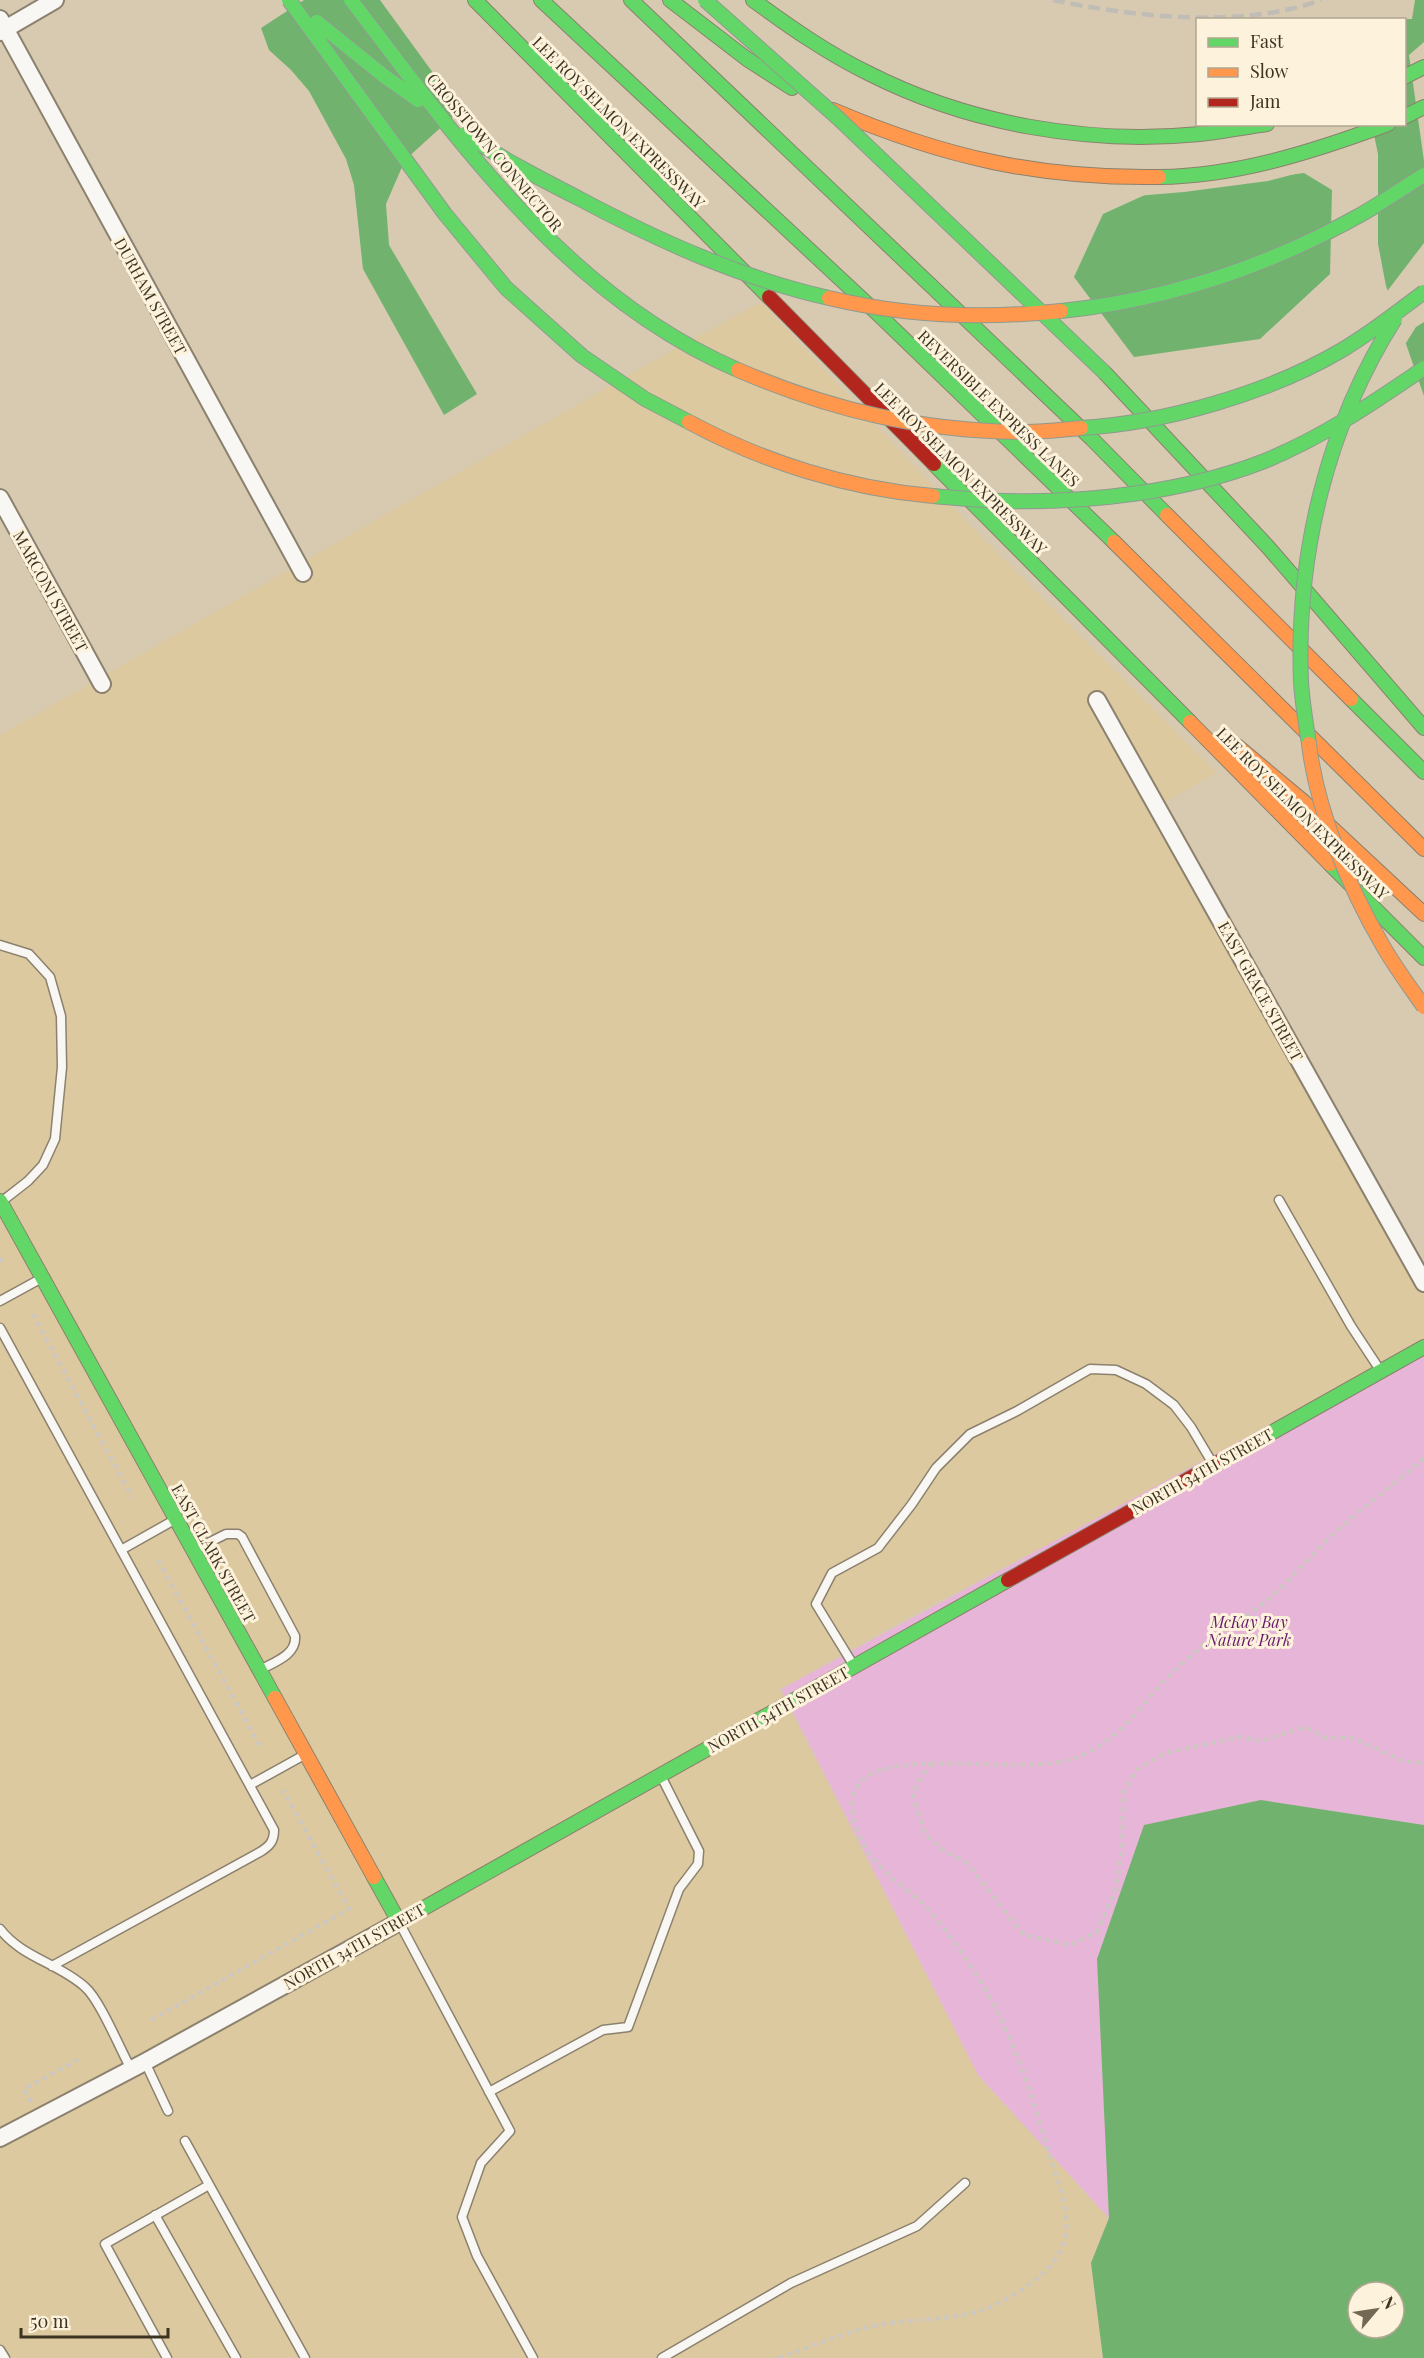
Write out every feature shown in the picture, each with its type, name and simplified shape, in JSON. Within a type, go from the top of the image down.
[{"type":"main road","points":[[290,0],[384,76],[470,137],[634,228],[711,262],[768,281],[825,297],[880,308],[941,314],[1001,316],[1051,313],[1141,299],[1194,286],[1265,261],[1333,231],[1424,175]]},
{"type":"main road","points":[[290,0],[460,234],[523,304],[584,357],[639,396],[701,430],[783,464],[885,490],[964,501],[1054,501],[1126,496],[1190,482],[1261,462],[1345,421],[1424,368]]},
{"type":"main road","name":"CROSSTOWN CONNECTOR","points":[[351,0],[496,183],[547,240],[577,267],[617,300],[674,339],[740,372],[831,406],[924,425],[1011,432],[1096,428],[1159,418],[1226,400],[1305,369],[1357,342],[1424,292]]},
{"type":"main road","name":"LEE ROY SELMON EXPRESSWAY","points":[[475,0],[1424,958]]},
{"type":"main road","name":"REVERSIBLE EXPRESS LANES","points":[[541,0],[826,264],[1225,649],[1424,849]]},
{"type":"main road","points":[[631,0],[1092,439],[1424,772]]},
{"type":"main road","points":[[670,0],[747,59],[824,106],[870,127],[972,159],[1040,172],[1106,178],[1191,174],[1257,165],[1299,155],[1382,126]]},
{"type":"main road","points":[[705,0],[838,118],[964,236],[1104,373],[1259,535],[1341,628],[1424,728]]},
{"type":"main road","points":[[753,0],[803,36],[869,75],[936,103],[983,117],[1038,129],[1131,138],[1196,135],[1254,126]]},
{"type":"main road","points":[[1406,76],[1424,67]]},
{"type":"main road","points":[[1406,116],[1424,107]]},
{"type":"main road","points":[[1424,278],[1391,326],[1364,374],[1330,459],[1314,518],[1305,564],[1300,651],[1301,683],[1310,749],[1325,814],[1336,848],[1359,903],[1375,933],[1424,1007]]},
{"type":"main road","points":[[1136,667],[1304,802],[1424,914]]},
{"type":"main road","name":"EAST CLARK STREET","points":[[0,1202],[399,1922]]},
{"type":"main road","name":"NORTH 34TH STREET","points":[[399,1922],[1424,1347]]},
{"type":"street","points":[[2,26],[55,0]]},
{"type":"street","name":"DURHAM STREET","points":[[2,26],[303,573]]},
{"type":"street","name":"MARCONI STREET","points":[[0,498],[102,684]]},
{"type":"street","name":"EAST GRACE STREET","points":[[1097,700],[1424,1283]]},
{"type":"street","name":"NORTH 34TH STREET","points":[[0,2138],[399,1922]]},
{"type":"lane","points":[[0,945],[29,954],[50,977],[61,1016],[62,1067],[55,1139],[51,1148],[43,1164],[28,1181],[0,1202]]},
{"type":"lane","points":[[1280,1200],[1351,1326],[1380,1371]]},
{"type":"lane","points":[[0,1301],[42,1278]]},
{"type":"lane","points":[[0,1328],[274,1830],[274,1839],[269,1846],[52,1966]]},
{"type":"lane","points":[[855,1666],[816,1604],[832,1574],[878,1548],[912,1504],[936,1467],[970,1434],[1017,1411],[1090,1369],[1116,1370],[1146,1384],[1174,1405],[1191,1427],[1213,1465]]},
{"type":"lane","points":[[122,1550],[177,1519]]},
{"type":"lane","points":[[194,1550],[232,1533],[238,1534],[247,1547],[295,1636],[294,1648],[289,1653],[259,1670]]},
{"type":"lane","points":[[250,1785],[306,1754]]},
{"type":"lane","points":[[489,2092],[603,2030],[628,2027],[679,1889],[698,1864],[699,1851],[660,1775]]},
{"type":"lane","points":[[399,1922],[510,2131],[481,2163],[462,2217],[477,2256],[533,2358]]},
{"type":"lane","points":[[0,1929],[26,1951],[85,1987],[168,2111]]},
{"type":"lane","points":[[185,2141],[305,2358]]},
{"type":"lane","points":[[662,2358],[791,2283],[917,2226],[964,2182]]},
{"type":"lane","points":[[167,2358],[105,2244],[209,2185]]},
{"type":"lane","points":[[155,2215],[236,2358]]},
{"type":"lane","points":[[0,2349],[5,2358]]},
{"type":"path","points":[[0,1258],[3,1264]]},
{"type":"path","points":[[33,1314],[132,1497]]},
{"type":"path","points":[[779,2358],[868,2327],[976,2312],[1028,2285],[1047,2270],[1061,2252],[1066,2235],[1065,2211],[1033,2099],[997,2011],[973,1970],[933,1914],[883,1869],[868,1852],[858,1833],[853,1815],[852,1800],[856,1786],[868,1775],[887,1767],[931,1763],[997,1766],[1050,1764],[1072,1760],[1109,1741],[1125,1727],[1165,1680],[1198,1650],[1262,1605],[1332,1535],[1424,1458]]},
{"type":"path","points":[[158,1560],[261,1748]]},
{"type":"path","points":[[931,1763],[915,1788],[913,1796],[925,1834],[943,1850],[966,1862],[1024,1935],[1070,1945],[1097,1932],[1117,1886],[1122,1844],[1123,1793],[1136,1770],[1165,1753],[1240,1737],[1261,1741],[1305,1727],[1326,1738],[1353,1738],[1403,1761],[1424,1763]]},
{"type":"path","points":[[151,2020],[349,1910],[283,1790]]},
{"type":"path","points":[[39,2117],[24,2089],[79,2059]]},
{"type":"shaded area","points":[[304,0],[380,0],[460,110],[405,160],[386,204],[389,245],[477,394],[444,415],[363,269],[354,185],[346,159],[309,91],[269,50],[261,28]]},
{"type":"shaded area","points":[[1415,0],[1424,0],[1424,42],[1409,55],[1424,161],[1424,396],[1386,286],[1378,244],[1378,154],[1372,126],[1406,126],[1406,19],[1412,19]]},
{"type":"shaded area","points":[[1304,173],[1332,190],[1330,274],[1260,339],[1134,357],[1074,277],[1103,214],[1147,194]]},
{"type":"shaded area","points":[[761,302],[956,511],[1217,773],[1165,802],[1206,886],[1424,1291],[1424,1350],[916,1613],[781,1689],[778,1686],[978,2075],[1109,2219],[1091,2263],[1103,2358],[0,2358],[0,735],[678,347]]},
{"type":"shaded area","points":[[1261,1800],[1424,1825],[1424,2358],[1103,2358],[1091,2263],[1109,2218],[1097,1959],[1144,1825]]},
{"type":"green space","name":"McKay Bay Nature Park","points":[[1424,1341],[1424,2358],[1103,2358],[1091,2263],[1109,2218],[978,2075],[781,1689]]},
{"type":"pier","points":[[1306,171],[1268,181],[1136,196],[1146,191]]},
{"type":"pier","points":[[1424,243],[1424,322],[1416,327],[1404,346],[1385,294]]},
{"type":"railway","points":[[1053,0],[1118,11],[1188,17],[1257,15],[1321,0]]},
{"type":"traffic: fast","points":[[289,0],[445,214],[506,288],[582,356],[645,399],[689,422]]},
{"type":"traffic: fast","points":[[351,0],[477,161],[570,259],[621,302],[677,339],[738,370]]},
{"type":"traffic: fast","points":[[475,0],[769,297]]},
{"type":"traffic: fast","points":[[541,0],[877,313],[1114,542]]},
{"type":"traffic: fast","points":[[631,0],[1092,439],[1167,515]]},
{"type":"traffic: fast","points":[[670,0],[747,59],[792,88]]},
{"type":"traffic: fast","points":[[705,0],[838,118],[1105,373]]},
{"type":"traffic: fast","points":[[753,0],[809,39],[868,73],[906,91],[987,118],[1072,133],[1115,136],[1158,137],[1200,134],[1254,126]]},
{"type":"traffic: fast","points":[[317,22],[418,100]]},
{"type":"traffic: fast","points":[[1406,76],[1424,67]]},
{"type":"traffic: fast","points":[[1406,116],[1424,107]]},
{"type":"traffic: fast","points":[[1159,177],[1189,176],[1247,167],[1333,144],[1382,126]]},
{"type":"traffic: fast","points":[[465,134],[536,176],[670,244],[764,280],[829,298]]},
{"type":"traffic: fast","points":[[1061,311],[1140,299],[1254,265],[1327,233],[1424,175]]},
{"type":"traffic: fast","points":[[1081,428],[1147,420],[1181,412],[1216,403],[1282,380],[1342,350],[1424,292]]},
{"type":"traffic: fast","points":[[1309,744],[1302,689],[1301,634],[1304,586],[1311,539],[1334,447],[1371,360],[1395,319]]},
{"type":"traffic: fast","points":[[933,496],[997,501],[1070,500],[1136,494],[1201,481],[1262,462],[1305,443],[1366,407],[1424,368]]},
{"type":"traffic: fast","points":[[1105,373],[1268,547],[1424,728]]},
{"type":"traffic: fast","points":[[934,464],[1190,722]]},
{"type":"traffic: fast","points":[[1351,699],[1424,772]]},
{"type":"traffic: fast","points":[[1330,864],[1424,958]]},
{"type":"traffic: fast","points":[[0,1201],[275,1698]]},
{"type":"traffic: fast","points":[[1262,1438],[1424,1347]]},
{"type":"traffic: fast","points":[[374,1877],[399,1922],[1008,1580]]},
{"type":"traffic: slow","points":[[833,110],[913,141],[992,162],[1073,174],[1159,177]]},
{"type":"traffic: slow","points":[[829,298],[886,309],[944,314],[1003,315],[1061,311]]},
{"type":"traffic: slow","points":[[738,370],[842,407],[912,422],[984,431],[1022,432],[1081,428]]},
{"type":"traffic: slow","points":[[689,422],[747,449],[807,471],[870,487],[933,496]]},
{"type":"traffic: slow","points":[[1167,515],[1351,699]]},
{"type":"traffic: slow","points":[[1114,542],[1424,849]]},
{"type":"traffic: slow","points":[[1190,722],[1330,864]]},
{"type":"traffic: slow","points":[[1309,744],[1319,796],[1347,874],[1383,946],[1424,1007]]},
{"type":"traffic: slow","points":[[1237,746],[1304,802],[1424,914]]},
{"type":"traffic: slow","points":[[275,1698],[374,1877]]},
{"type":"traffic: jam","points":[[769,297],[934,464]]},
{"type":"traffic: jam","points":[[1008,1580],[1262,1438]]}]
